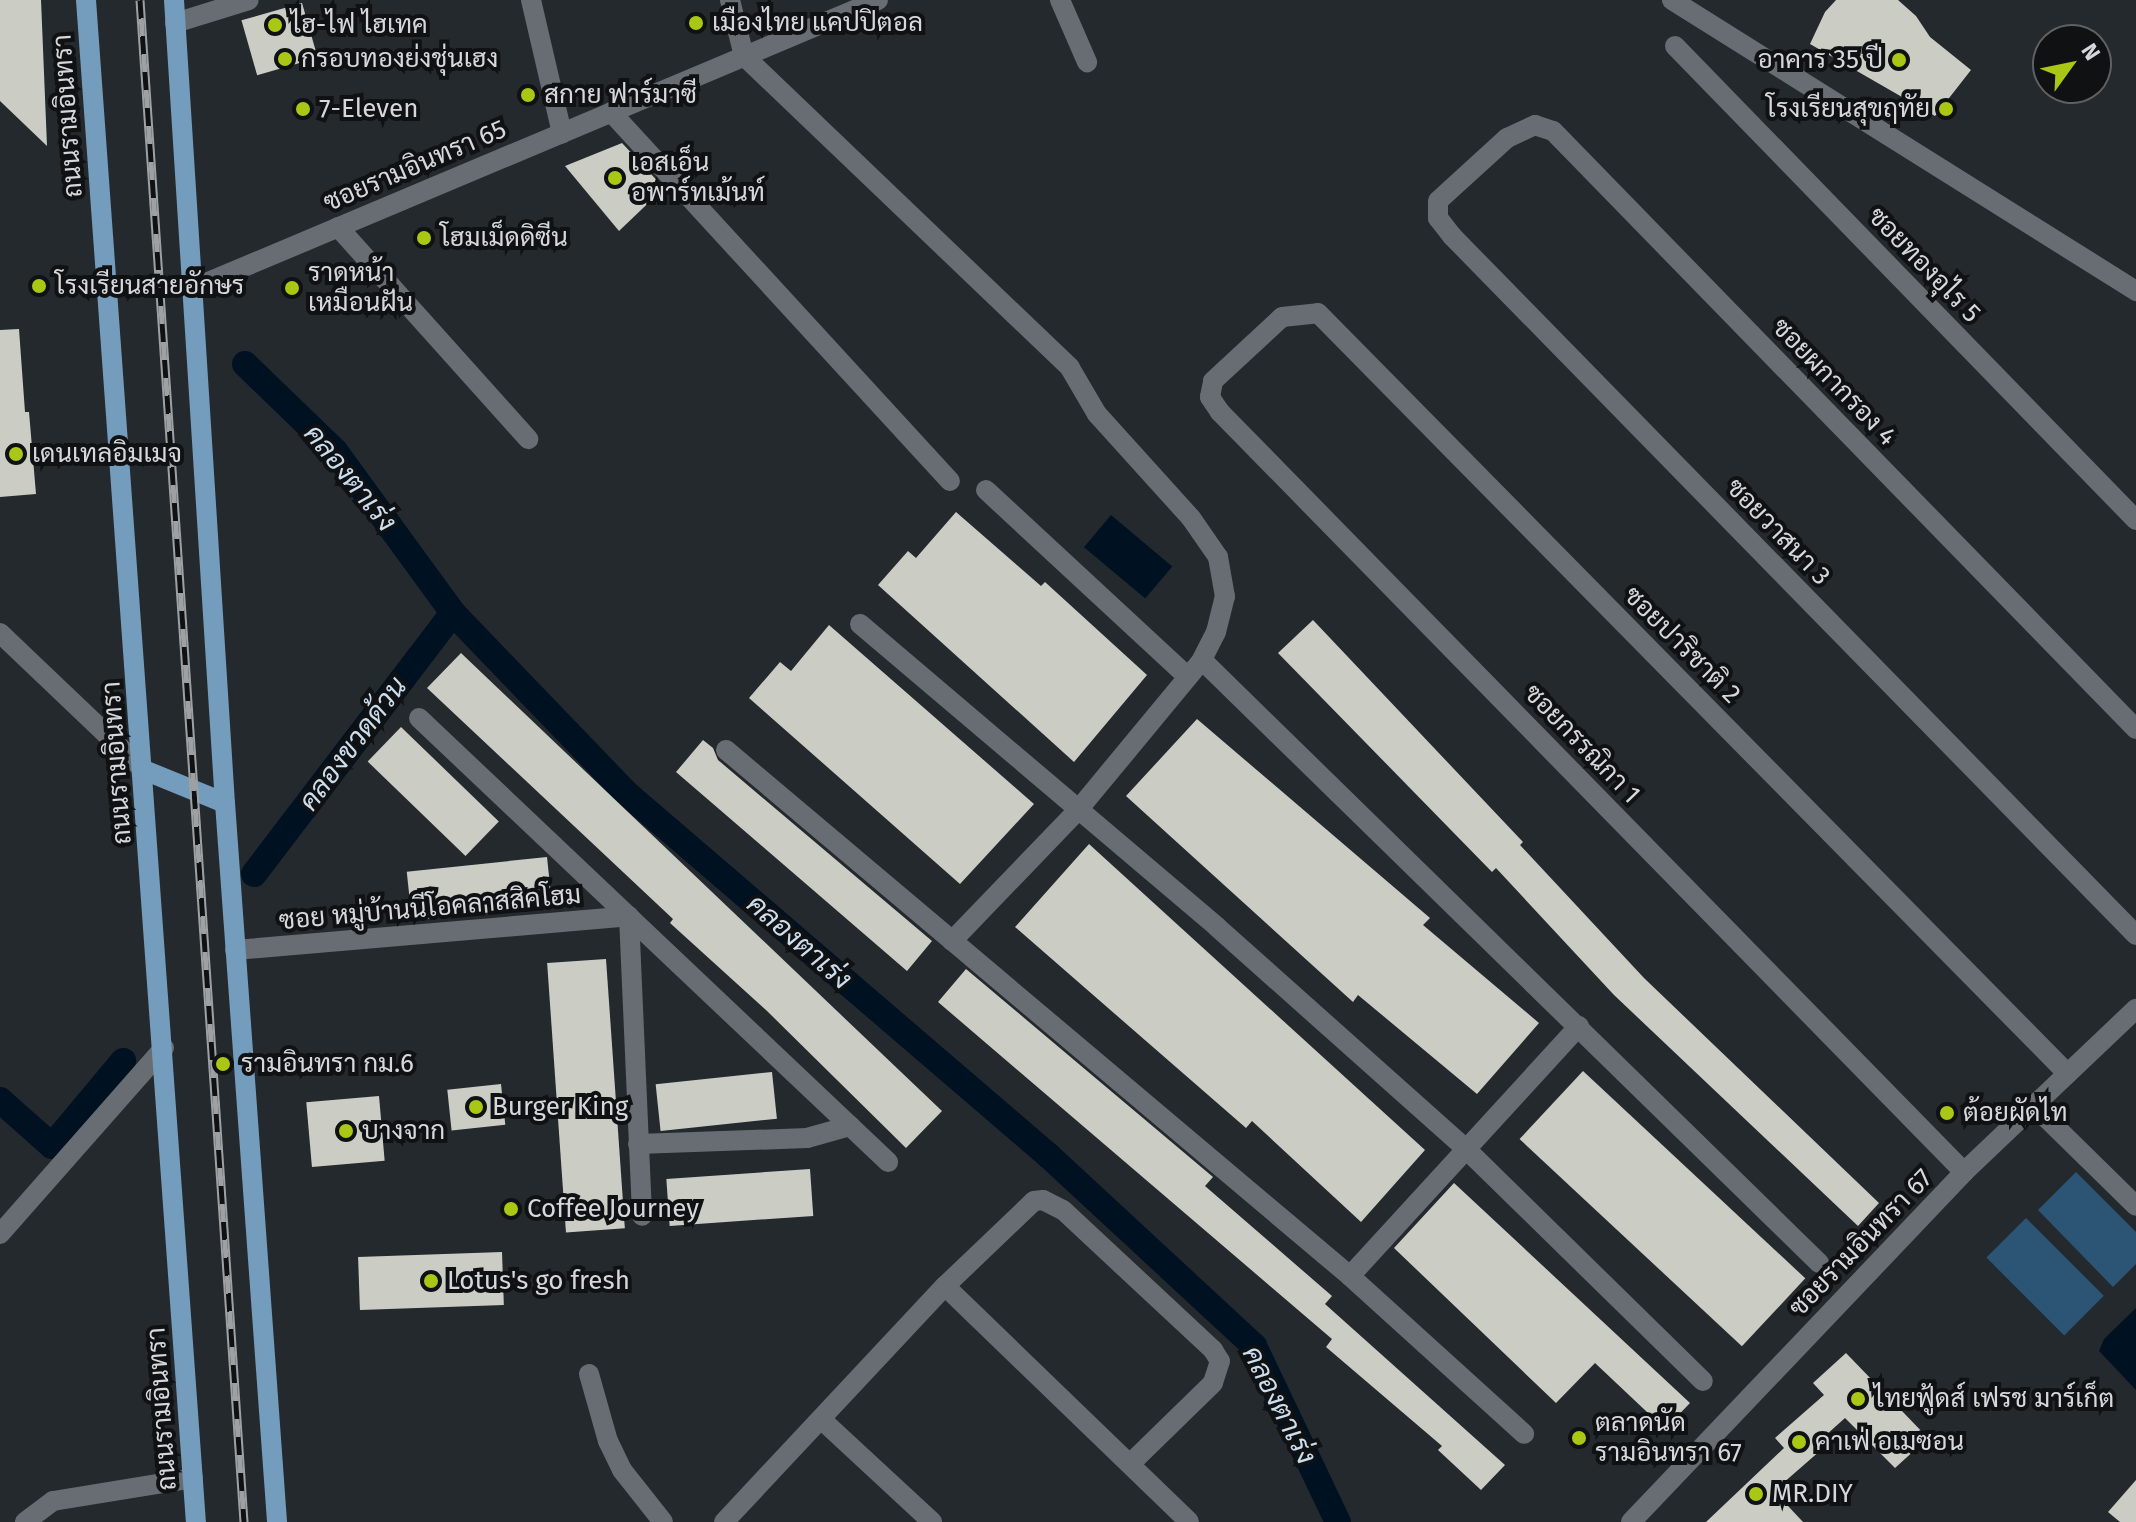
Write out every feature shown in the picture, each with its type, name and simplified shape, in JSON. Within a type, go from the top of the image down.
[{"type":"main road","name":"ถนนรามอินทรา","points":[[86,0],[196,1522]]},
{"type":"main road","points":[[174,0],[225,803],[277,1522]]},
{"type":"main road","points":[[144,770],[225,803]]},
{"type":"street","points":[[175,23],[249,0]]},
{"type":"street","points":[[531,0],[562,133]]},
{"type":"street","points":[[730,0],[744,56],[1070,368],[1097,414],[1191,518],[1218,557],[1225,596],[1216,632],[1202,660],[1078,810],[952,941]]},
{"type":"street","name":"ซอยรามอินทรา 65","points":[[194,288],[878,0]]},
{"type":"street","points":[[1060,0],[1087,62]]},
{"type":"street","points":[[1672,0],[2136,291]]},
{"type":"street","name":"ซอยทองอุไร 5","points":[[1675,46],[2136,520]]},
{"type":"street","points":[[611,112],[950,481]]},
{"type":"street","name":"ซอยผกากรอง 4","points":[[1481,161],[1507,138],[1535,125],[1553,131],[2136,729]]},
{"type":"street","name":"ซอยวาสนา 3","points":[[1481,161],[1438,201],[1438,218],[1452,236],[2136,935]]},
{"type":"street","points":[[338,227],[528,439]]},
{"type":"street","name":"ซอยปาริชาติ 2","points":[[1248,348],[1282,317],[1300,312],[1318,313],[2068,1074]]},
{"type":"street","name":"ซอยกรรณิกา 1","points":[[1248,348],[1213,381],[1210,397],[1220,412],[1964,1172]]},
{"type":"street","points":[[986,490],[1188,677]]},
{"type":"street","points":[[860,624],[1217,927],[1467,1150],[1703,1381]]},
{"type":"street","points":[[0,633],[144,770]]},
{"type":"street","points":[[1202,660],[1819,1263]]},
{"type":"street","name":"ซอย หมู่บ้านนีโอคลาสสิคโฮม","points":[[419,718],[888,1162]]},
{"type":"street","points":[[726,750],[1350,1276],[1524,1434]]},
{"type":"street","points":[[629,916],[642,1216]]},
{"type":"street","name":"ซอย หมู่บ้านนีโอคลาสสิคโฮม","points":[[235,950],[629,916]]},
{"type":"street","name":"ซอยรามอินทรา 67","points":[[1631,1522],[1964,1172],[2136,1009]]},
{"type":"street","points":[[1350,1276],[1579,1026]]},
{"type":"street","points":[[0,1234],[164,1048]]},
{"type":"street","points":[[2035,1107],[2136,1206]]},
{"type":"street","points":[[638,1144],[807,1138],[850,1126]]},
{"type":"street","points":[[724,1522],[945,1286],[1034,1201],[1043,1200],[1063,1210],[1213,1350],[1220,1361],[1213,1383],[1130,1464]]},
{"type":"street","points":[[945,1286],[1189,1522]]},
{"type":"street","points":[[589,1374],[608,1441],[622,1470],[659,1517]]},
{"type":"street","points":[[822,1420],[932,1522]]},
{"type":"street","points":[[25,1522],[53,1501],[193,1478]]},
{"type":"shaded area","points":[[1111,515],[1172,566],[1145,599],[1084,547]]},
{"type":"shaded area","points":[[2076,1172],[2136,1232],[2136,1264],[2113,1287],[2038,1210]]},
{"type":"shaded area","points":[[2026,1218],[2104,1296],[2064,1335],[1986,1258]]},
{"type":"shaded area","points":[[2136,1308],[2136,1390],[2099,1351],[2104,1339]]},
{"type":"building","points":[[0,0],[41,0],[47,146],[0,101]]},
{"type":"building","name":"อาคาร 35 ปี","points":[[1836,0],[1898,0],[1916,16],[1930,37],[1971,70],[1935,116],[1810,44],[1825,12]]},
{"type":"building","points":[[302,3],[318,58],[257,75],[241,20]]},
{"type":"building","name":"เอสเอ็น อพาร์ทเม้นท์","points":[[622,143],[664,188],[619,231],[565,166]]},
{"type":"building","points":[[19,329],[25,412],[29,412],[36,494],[0,497],[0,330]]},
{"type":"building","points":[[956,512],[1041,586],[1045,582],[1147,675],[1074,762],[878,585],[908,551],[916,558]]},
{"type":"building","points":[[1313,620],[1523,842],[1520,845],[1644,978],[1879,1203],[1858,1226],[1614,995],[1496,868],[1492,872],[1278,653]]},
{"type":"building","points":[[829,625],[1034,804],[960,884],[749,698],[780,662],[791,671]]},
{"type":"building","points":[[461,653],[942,1111],[906,1148],[766,1010],[670,923],[673,919],[427,688]]},
{"type":"building","points":[[1197,719],[1430,918],[1423,925],[1539,1023],[1477,1094],[1358,995],[1353,1002],[1126,796]]},
{"type":"building","points":[[401,727],[499,821],[465,856],[368,762]]},
{"type":"building","points":[[703,740],[713,748],[718,760],[932,941],[907,971],[676,772]]},
{"type":"building","points":[[1089,844],[1425,1150],[1361,1222],[1252,1121],[1246,1128],[1015,927]]},
{"type":"building","points":[[547,857],[552,906],[412,920],[407,872]]},
{"type":"building","points":[[606,959],[625,1228],[566,1232],[547,963]]},
{"type":"building","points":[[966,969],[1213,1177],[1205,1186],[1332,1296],[1325,1304],[1505,1465],[1481,1490],[1438,1450],[1442,1446],[1326,1347],[1332,1339],[938,1002]]},
{"type":"building","points":[[1583,1071],[1805,1278],[1742,1346],[1520,1139]]},
{"type":"building","points":[[772,1072],[777,1119],[661,1131],[656,1084]]},
{"type":"building","name":"Burger King","points":[[501,1084],[505,1125],[452,1130],[447,1090]]},
{"type":"building","name":"บางจาก","points":[[379,1096],[385,1161],[312,1167],[306,1102]]},
{"type":"building","points":[[810,1169],[813,1216],[670,1226],[666,1179]]},
{"type":"building","points":[[1454,1183],[1690,1403],[1665,1429],[1595,1363],[1556,1403],[1394,1248]]},
{"type":"building","name":"Lotus's go fresh","points":[[502,1252],[504,1305],[360,1310],[358,1257]]},
{"type":"building","points":[[1846,1353],[1928,1438],[1895,1468],[1845,1418],[1816,1444],[1821,1450],[1774,1491],[1803,1522],[1706,1522],[1784,1448],[1775,1438],[1824,1395],[1813,1383]]},
{"type":"building","points":[[2136,1480],[2136,1522],[2120,1522],[2108,1512]]},
{"type":"waterway","name":"คลองตาเร่ง","points":[[245,364],[335,451],[453,613],[625,792],[1049,1156],[1254,1346],[1338,1522]]},
{"type":"waterway","name":"คลองขวดด้วน","points":[[254,874],[453,613]]},
{"type":"waterway","name":"คลองขวดด้วน","points":[[0,1100],[52,1146],[123,1061]]},
{"type":"railway","points":[[140,0],[244,1522]]},
{"type":"place","name":"เมืองไทย แคปปิตอล","points":[[696,23]]},
{"type":"place","name":"ไฮ-ไฟ ไฮเทค","points":[[275,25]]},
{"type":"place","name":"กรอบทองย่งชุ่นเฮง","points":[[285,59]]},
{"type":"place","name":"อาคาร 35 ปี","points":[[1899,60]]},
{"type":"place","name":"สกาย ฟาร์มาซี","points":[[528,95]]},
{"type":"place","name":"7-Eleven","points":[[303,109]]},
{"type":"place","name":"โรงเรียนสุขฤทัย","points":[[1946,109]]},
{"type":"place","name":"เอสเอ็น อพาร์ทเม้นท์","points":[[615,178]]},
{"type":"place","name":"โฮมเม็ดดิซีน","points":[[424,238]]},
{"type":"place","name":"โรงเรียนสายอักษร","points":[[39,286]]},
{"type":"place","name":"ราดหน้า เหมือนฝัน","points":[[292,288]]},
{"type":"place","name":"เดนเทลอิมเมจ","points":[[16,454]]},
{"type":"place","name":"รามอินทรา กม.6","points":[[223,1064]]},
{"type":"place","name":"Burger King","points":[[476,1107]]},
{"type":"place","name":"ต้อยผัดไท","points":[[1947,1113]]},
{"type":"place","name":"บางจาก","points":[[346,1131]]},
{"type":"place","name":"Coffee Journey","points":[[511,1209]]},
{"type":"place","name":"Lotus's go fresh","points":[[431,1281]]},
{"type":"place","name":"ไทยฟู้ดส์ เฟรช มาร์เก็ต","points":[[1858,1399]]},
{"type":"place","name":"ตลาดนัด รามอินทรา 67","points":[[1579,1438]]},
{"type":"place","name":"คาเฟ่ อเมซอน","points":[[1799,1442]]},
{"type":"place","name":"MR.DIY","points":[[1756,1494]]}]
